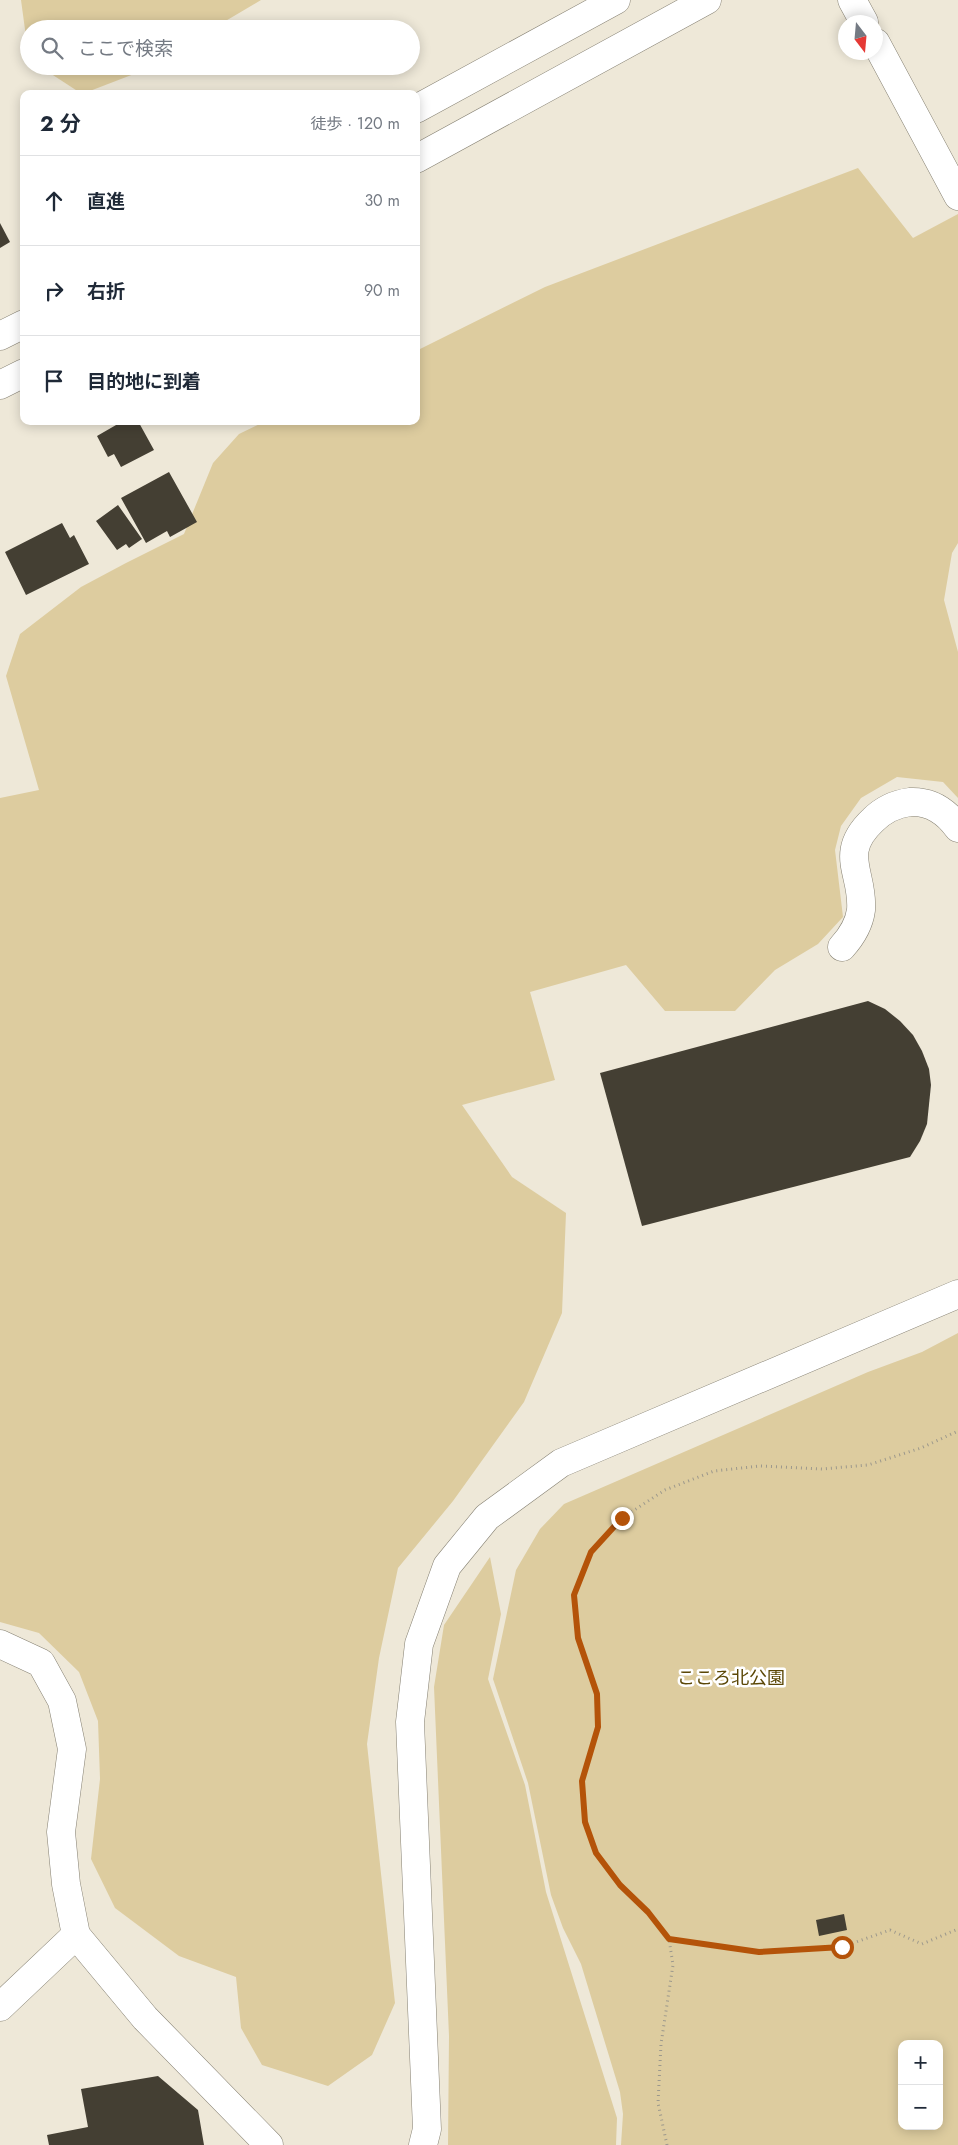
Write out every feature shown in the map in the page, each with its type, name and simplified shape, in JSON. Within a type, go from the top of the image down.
[{"type":"street","points":[[420,107],[616,0]]},
{"type":"street","points":[[420,157],[707,0]]},
{"type":"street","points":[[852,0],[860,15]]},
{"type":"street","points":[[883,56],[958,196]]},
{"type":"street","points":[[0,336],[20,326]]},
{"type":"street","points":[[0,385],[20,375]]},
{"type":"street","points":[[842,947],[858,923],[861,908],[854,848],[867,825],[886,810],[898,804],[921,802],[931,804],[939,809],[952,819],[958,828]]},
{"type":"street","points":[[423,2145],[428,2129],[410,1722],[419,1644],[447,1566],[487,1516],[561,1463],[958,1294]]},
{"type":"street","points":[[0,1644],[41,1663],[62,1701],[72,1749],[61,1832],[66,1884],[76,1935],[145,2018],[269,2145]]},
{"type":"street","points":[[0,2007],[76,1935]]},
{"type":"path","points":[[667,2145],[658,2102],[661,2044],[673,1965],[669,1939],[648,1912],[620,1885],[596,1853],[585,1822],[582,1781],[598,1727],[597,1694],[578,1638],[574,1595],[591,1552],[622,1518],[665,1490],[714,1471],[760,1466],[822,1469],[868,1465],[922,1448],[958,1431]]},
{"type":"path","points":[[669,1939],[759,1952],[842,1947],[890,1930],[922,1944],[958,1929]]},
{"type":"green space","points":[[21,0],[261,0],[227,20],[24,20]]},
{"type":"green space","points":[[53,75],[131,75],[92,90],[76,90]]},
{"type":"green space","points":[[858,168],[913,238],[958,214],[958,543],[952,553],[944,600],[958,652],[958,798],[943,782],[897,777],[861,798],[841,826],[835,850],[843,917],[818,944],[775,970],[735,1011],[665,1011],[626,965],[530,992],[555,1080],[462,1105],[512,1177],[566,1213],[562,1313],[524,1402],[453,1501],[398,1568],[379,1658],[367,1744],[395,2003],[372,2055],[328,2086],[262,2065],[241,2028],[236,1977],[179,1956],[115,1908],[91,1859],[100,1779],[98,1721],[79,1672],[39,1633],[0,1622],[0,798],[39,790],[6,676],[20,634],[81,587],[184,534],[213,463],[239,434],[258,425],[420,425],[420,349],[545,287]]},
{"type":"green space","name":"こころ北公園","points":[[958,1333],[958,2145],[621,2145],[623,2114],[620,2092],[581,1964],[563,1928],[551,1895],[528,1783],[493,1679],[516,1570],[540,1529],[564,1504],[868,1372],[922,1352]]},
{"type":"green space","points":[[490,1557],[501,1614],[488,1679],[525,1785],[546,1892],[617,2118],[616,2145],[448,2145],[449,2036],[434,1687],[444,1625]]},
{"type":"building","points":[[0,223],[10,242],[0,248]]},
{"type":"building","points":[[116,425],[140,425],[154,450],[121,467],[114,454],[108,457],[97,436]]},
{"type":"building","points":[[169,472],[197,522],[170,537],[167,531],[146,543],[121,498]]},
{"type":"building","points":[[118,505],[142,539],[129,548],[126,544],[117,550],[96,521]]},
{"type":"building","points":[[62,523],[70,538],[74,535],[89,564],[26,595],[5,552]]},
{"type":"building","points":[[868,1001],[885,1009],[913,1035],[929,1069],[931,1085],[927,1124],[920,1141],[910,1157],[642,1226],[600,1073]]},
{"type":"building","points":[[844,1914],[847,1930],[819,1936],[816,1920]]},
{"type":"building","points":[[158,2076],[198,2110],[204,2145],[49,2145],[47,2135],[88,2127],[81,2089]]},
{"type":"route","points":[[622,1518],[591,1552],[574,1595],[578,1638],[597,1694],[598,1727],[582,1781],[585,1822],[596,1853],[620,1885],[648,1912],[669,1939],[759,1952],[842,1947]]}]
